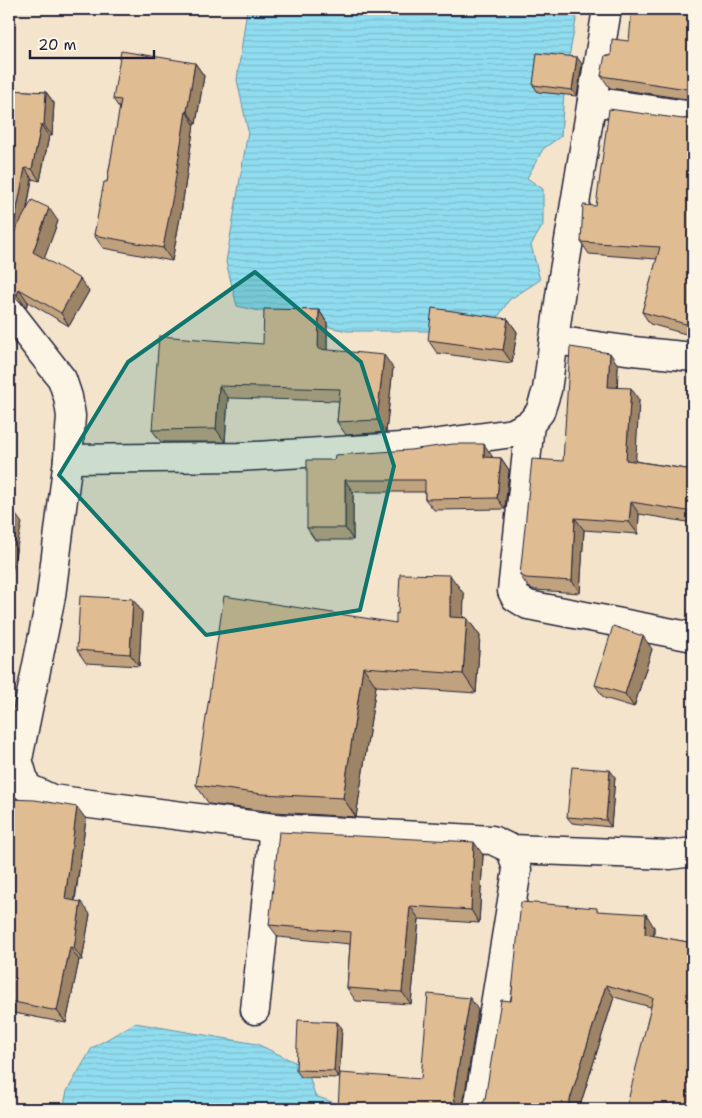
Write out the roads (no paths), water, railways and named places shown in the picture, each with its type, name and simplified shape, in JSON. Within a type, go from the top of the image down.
[{"type":"street","points":[[68,459],[239,456],[417,446],[513,433],[530,424],[540,412],[547,390],[607,9]]},
{"type":"street","points":[[592,101],[693,116]]},
{"type":"street","points":[[9,311],[62,380],[68,397],[71,416],[68,459],[51,596],[13,769],[26,787],[52,799],[274,828],[492,840],[511,849],[670,855],[693,852]]},
{"type":"street","points":[[554,340],[693,357]]},
{"type":"street","points":[[530,424],[512,592],[515,597],[528,605],[693,637]]},
{"type":"street","points":[[255,1010],[274,828]]},
{"type":"street","points":[[478,1109],[517,870],[511,849]]},
{"type":"water","points":[[247,9],[576,9],[576,20],[565,78],[561,136],[543,149],[527,178],[543,189],[543,225],[531,245],[540,280],[509,300],[489,331],[347,331],[237,306],[226,262],[248,131],[237,80]]},
{"type":"water","points":[[135,1023],[257,1044],[307,1068],[315,1096],[352,1109],[63,1109],[67,1091],[92,1048]]}]
